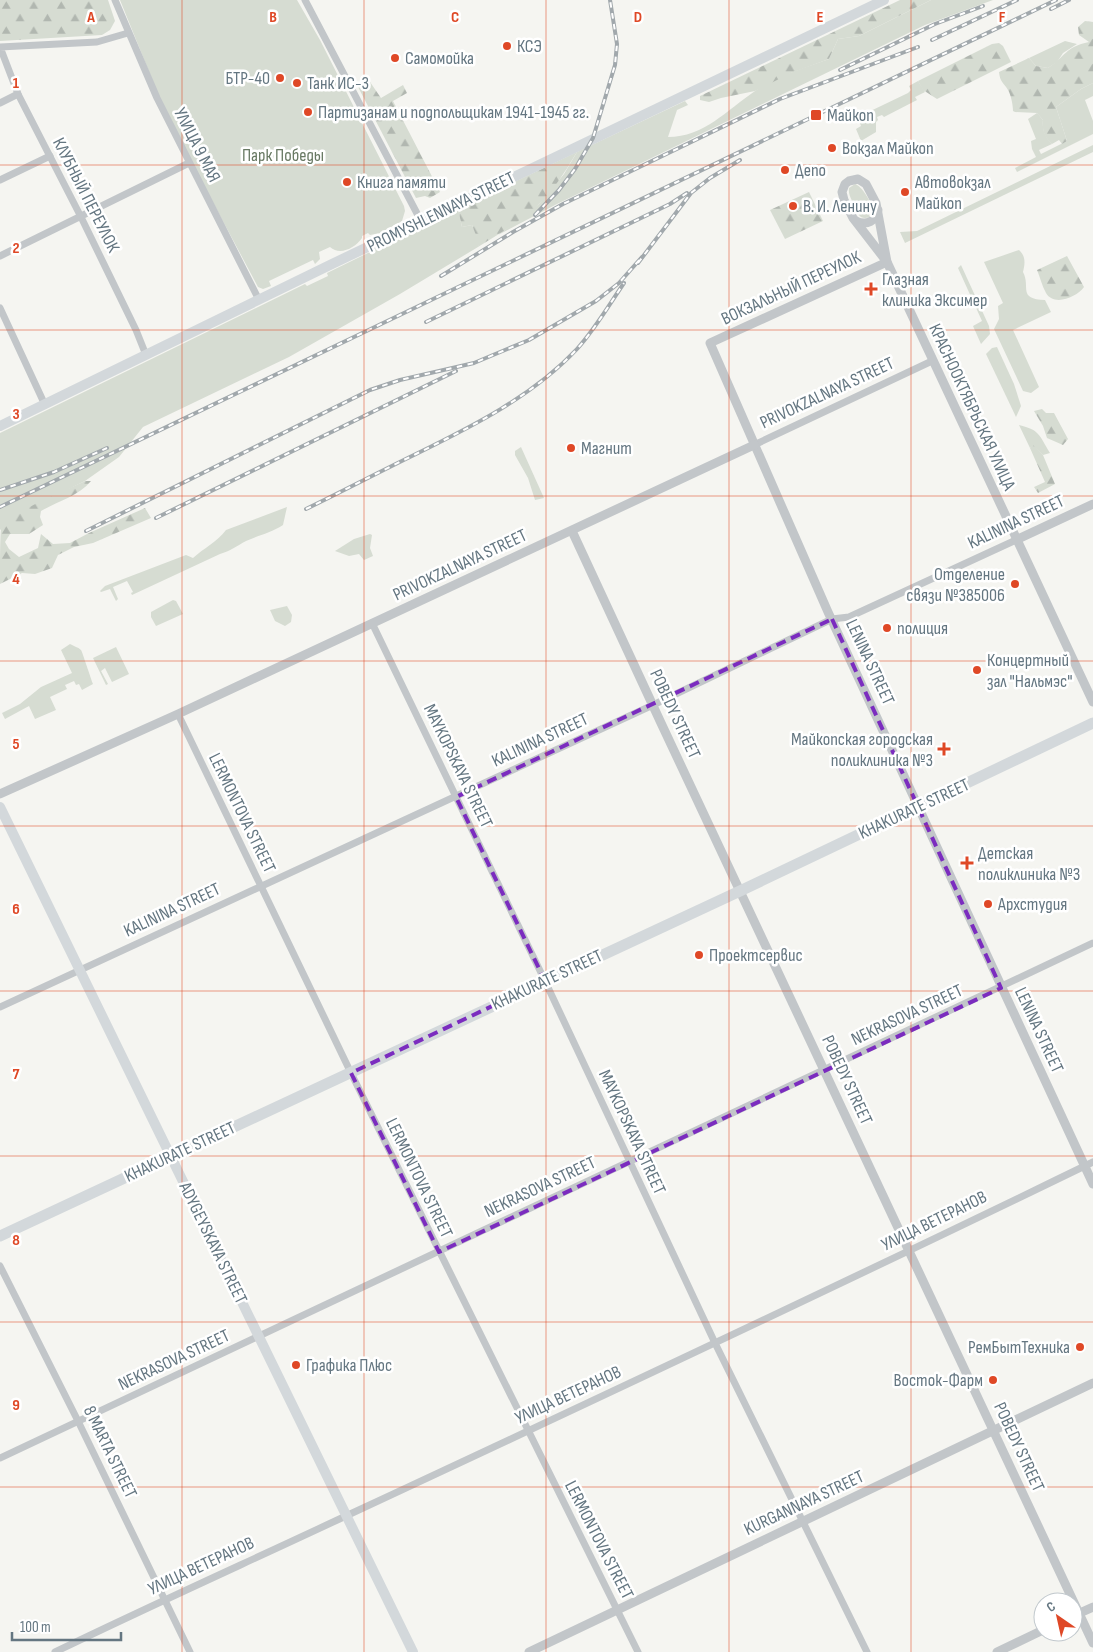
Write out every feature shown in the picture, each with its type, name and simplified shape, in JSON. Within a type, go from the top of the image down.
[{"type":"main road","name":"PROMYSHLENNAYA STREET","points":[[0,426],[421,221],[884,0]]},
{"type":"main road","name":"KHAKURATE STREET","points":[[0,1236],[740,891],[1093,723]]},
{"type":"main road","name":"ADYGEYSKAYA STREET","points":[[0,807],[413,1652]]},
{"type":"street","name":"УЛИЦА 9 МАЯ","points":[[115,0],[156,98],[259,300]]},
{"type":"street","points":[[305,0],[421,221]]},
{"type":"street","points":[[0,47],[97,42],[128,33]]},
{"type":"street","name":"КЛУБНЫЙ ПЕРЕУЛОК","points":[[0,47],[18,94],[81,216],[136,330],[146,355]]},
{"type":"street","points":[[0,103],[18,94]]},
{"type":"street","points":[[0,180],[50,156]]},
{"type":"street","points":[[0,256],[189,163]]},
{"type":"street","points":[[858,179],[866,184],[876,203],[887,262],[853,218],[842,196],[843,187],[849,181],[858,179]]},
{"type":"street","points":[[856,222],[865,224],[870,222],[876,216],[878,210]]},
{"type":"street","name":"ВОКЗАЛЬНЫЙ ПЕРЕУЛОК","points":[[710,343],[887,262]]},
{"type":"street","name":"КРАСНООКТЯБРЬСКАЯ УЛИЦА","points":[[887,262],[1093,702]]},
{"type":"street","points":[[0,308],[45,405]]},
{"type":"street","name":"LENINA STREET","points":[[710,343],[832,619],[1001,988],[1089,1164],[1093,1184]]},
{"type":"street","name":"PRIVOKZALNAYA STREET","points":[[0,794],[178,714],[572,531],[932,361]]},
{"type":"street","name":"KALININA STREET","points":[[0,1008],[653,705],[832,619],[848,617],[1093,504]]},
{"type":"street","name":"POBEDY STREET","points":[[572,531],[909,1250],[1066,1592]]},
{"type":"street","name":"MAYKOPSKAYA STREET","points":[[372,623],[545,981],[715,1343],[867,1652]]},
{"type":"street","name":"LERMONTOVA STREET","points":[[178,714],[351,1073],[638,1652]]},
{"type":"street","name":"NEKRASOVA STREET","points":[[0,1458],[1093,943]]},
{"type":"street","name":"УЛИЦА ВЕТЕРАНОВ","points":[[55,1652],[164,1599],[347,1516],[715,1343],[1089,1164]]},
{"type":"street","name":"8 MARTA STREET","points":[[0,1266],[78,1421],[190,1652]]},
{"type":"street","name":"KURGANNAYA STREET","points":[[529,1652],[1093,1383]]},
{"type":"street","name":"POBEDY STREET","points":[[1083,1627],[1093,1643]]},
{"type":"street","points":[[997,1652],[1033,1635]]},
{"type":"highlighted area","points":[[832,619],[1001,988],[439,1252],[351,1073],[545,981],[456,797]]},
{"type":"green space","points":[[0,0],[108,0],[115,21],[110,30],[102,35],[0,41]]},
{"type":"green space","name":"Парк Победы","points":[[120,0],[297,0],[320,40],[404,206],[405,211],[402,221],[380,233],[370,235],[368,233],[362,236],[359,242],[347,250],[338,251],[330,247],[319,252],[320,259],[315,264],[313,260],[269,281],[271,286],[263,289],[258,287],[167,116]]},
{"type":"green space","points":[[900,0],[931,0],[859,36],[838,39],[829,59],[791,73],[755,91],[709,102],[700,100],[700,96]]},
{"type":"green space","points":[[931,0],[993,0],[925,25],[555,205],[498,235],[539,204],[564,174],[577,152],[685,101],[688,105],[677,110],[668,137],[681,136],[693,132],[714,121],[772,81],[829,59],[838,39],[859,36]]},
{"type":"green space","points":[[1085,21],[1093,22],[1093,83],[1056,107],[1067,141],[1062,144],[1059,140],[1052,144],[1045,136],[1043,120],[1037,113],[1013,111],[1010,95],[1001,80],[999,72],[1029,58],[1036,66],[1048,68],[1070,49],[1089,42],[1079,35],[1078,27]]},
{"type":"green space","points":[[1065,41],[1077,44],[1063,53],[1057,62],[1048,68],[1036,66],[1029,58]]},
{"type":"green space","points":[[999,43],[1003,46],[1011,62],[937,99],[923,90],[918,81],[992,44]]},
{"type":"green space","points":[[368,79],[381,98],[403,85],[407,93],[393,101],[440,192],[430,198],[425,196],[416,198],[357,85]]},
{"type":"green space","points":[[918,81],[925,92],[915,97],[917,100],[884,117],[882,115],[877,117],[876,132],[861,141],[856,129],[861,126],[858,117],[908,93],[911,90],[909,86]]},
{"type":"green space","points":[[1093,83],[1093,96],[1085,100],[1093,121],[1093,134],[1017,172],[1015,168],[1036,157],[1031,141],[1036,139],[1028,119],[1037,113],[1043,120],[1045,133],[1052,144],[1039,150],[1041,154],[1067,141],[1056,107]]},
{"type":"green space","points":[[1093,145],[1093,152],[905,243],[900,232],[917,231]]},
{"type":"green space","points":[[577,152],[544,199],[502,232],[478,247],[479,243],[472,225],[462,227],[458,209]]},
{"type":"green space","points":[[855,184],[864,191],[872,207],[872,214],[867,218],[863,218],[858,214],[850,198],[849,188]]},
{"type":"green space","points":[[809,192],[823,221],[785,239],[770,210]]},
{"type":"green space","points":[[458,209],[462,227],[472,225],[480,243],[478,247],[289,357],[143,427],[119,457],[85,481],[32,507],[0,530],[0,433],[305,284],[307,286],[328,276],[327,273]]},
{"type":"green space","points":[[1019,250],[1024,257],[1023,272],[1028,295],[1036,299],[1045,300],[1051,312],[1013,330],[1039,387],[1031,393],[1023,391],[994,329],[999,319],[998,306],[1003,303],[984,262]]},
{"type":"green space","points":[[1067,256],[1084,287],[1071,297],[1060,300],[1054,299],[1046,293],[1037,270]]},
{"type":"green space","points":[[961,265],[989,326],[990,334],[981,344],[973,326],[982,321],[958,268]]},
{"type":"green space","points":[[997,347],[1014,384],[1021,406],[1016,417],[986,354],[992,348]]},
{"type":"green space","points":[[1042,409],[1046,413],[1054,413],[1068,439],[1063,445],[1047,438],[1043,426],[1034,411]]},
{"type":"green space","points":[[1019,425],[1035,431],[1050,453],[1043,455],[1033,446],[1030,448]]},
{"type":"green space","points":[[1033,445],[1043,455],[1055,484],[1038,493],[1034,487],[1045,482],[1030,448]]},
{"type":"green space","points":[[521,447],[544,498],[535,500],[528,478],[515,455],[515,451]]},
{"type":"green space","points":[[85,481],[91,481],[81,491],[41,511],[40,517],[43,525],[29,534],[10,534],[5,542],[9,549],[19,557],[38,548],[41,534],[53,544],[70,543],[145,508],[151,518],[93,543],[74,547],[58,555],[52,568],[35,574],[22,573],[0,584],[1,529],[5,523],[26,509]]},
{"type":"green space","points":[[287,507],[283,525],[278,528],[246,541],[132,595],[131,593],[133,592],[127,581],[113,587],[118,599],[116,601],[110,589],[100,591],[105,586],[186,555],[193,558],[219,538],[226,530]]},
{"type":"green space","points":[[372,535],[370,548],[373,556],[364,560],[359,554],[349,556],[335,551],[354,539]]},
{"type":"green space","points":[[173,600],[176,601],[183,614],[156,626],[151,617],[151,612]]},
{"type":"green space","points":[[287,606],[292,615],[291,622],[285,626],[275,621],[270,610]]},
{"type":"green space","points":[[70,644],[81,650],[93,684],[82,690],[79,684],[76,685],[74,681],[65,685],[67,689],[50,697],[56,710],[35,719],[29,706],[5,719],[2,713],[20,704],[41,687],[72,673],[61,650]]},
{"type":"green space","points":[[116,647],[129,674],[112,682],[105,668],[101,671],[108,684],[106,685],[93,658]]},
{"type":"railway","points":[[535,215],[559,190],[575,169],[593,138],[615,65],[617,44],[610,0]]},
{"type":"railway","points":[[932,40],[1017,0]]},
{"type":"railway","points":[[0,507],[1056,0]]},
{"type":"railway","points":[[1051,9],[1069,0]]},
{"type":"railway","points":[[840,70],[935,24],[983,6]]},
{"type":"railway","points":[[441,276],[563,204],[780,99],[918,47]]},
{"type":"railway","points":[[638,263],[691,193],[710,178],[740,160]]},
{"type":"railway","points":[[426,322],[670,204],[687,193]]},
{"type":"railway","points":[[86,531],[370,390],[400,380],[474,363],[529,340],[596,301],[619,283],[642,257]]},
{"type":"railway","points":[[306,509],[480,421],[522,395],[560,366],[577,349],[596,325],[624,283]]},
{"type":"railway","points":[[156,518],[456,371]]},
{"type":"railway","points":[[0,490],[54,472],[107,448]]},
{"type":"place","name":"КСЭ","points":[[507,46]]},
{"type":"place","name":"Самомойка","points":[[395,58]]},
{"type":"place","name":"БТР-40","points":[[280,78]]},
{"type":"place","name":"Танк ИС-3","points":[[297,83]]},
{"type":"place","name":"Партизанам и подпольщикам 1941-1945 гг.","points":[[308,112]]},
{"type":"place","name":"Майкоп","points":[[816,115]]},
{"type":"place","name":"Вокзал Майкоп","points":[[832,148]]},
{"type":"place","name":"Депо","points":[[785,170]]},
{"type":"place","name":"Книга памяти","points":[[347,182]]},
{"type":"place","name":"Автовокзал Майкоп","points":[[905,192]]},
{"type":"place","name":"В. И. Ленину","points":[[793,206]]},
{"type":"place","name":"Глазная клиника Эксимер","points":[[871,289]]},
{"type":"place","name":"Магнит","points":[[571,448]]},
{"type":"place","name":"Отделение связи №385006","points":[[1015,584]]},
{"type":"place","name":"полиция","points":[[887,628]]},
{"type":"place","name":"Концертный зал \"Нальмэс\"","points":[[977,670]]},
{"type":"place","name":"Майкопская городская поликлиника №3","points":[[944,749]]},
{"type":"place","name":"Детская поликлиника №3","points":[[967,863]]},
{"type":"place","name":"Архстудия","points":[[988,904]]},
{"type":"place","name":"Проектсервис","points":[[699,955]]},
{"type":"place","name":"РемБытТехника","points":[[1080,1347]]},
{"type":"place","name":"Графика Плюс","points":[[296,1365]]},
{"type":"place","name":"Восток-Фарм","points":[[993,1380]]}]
